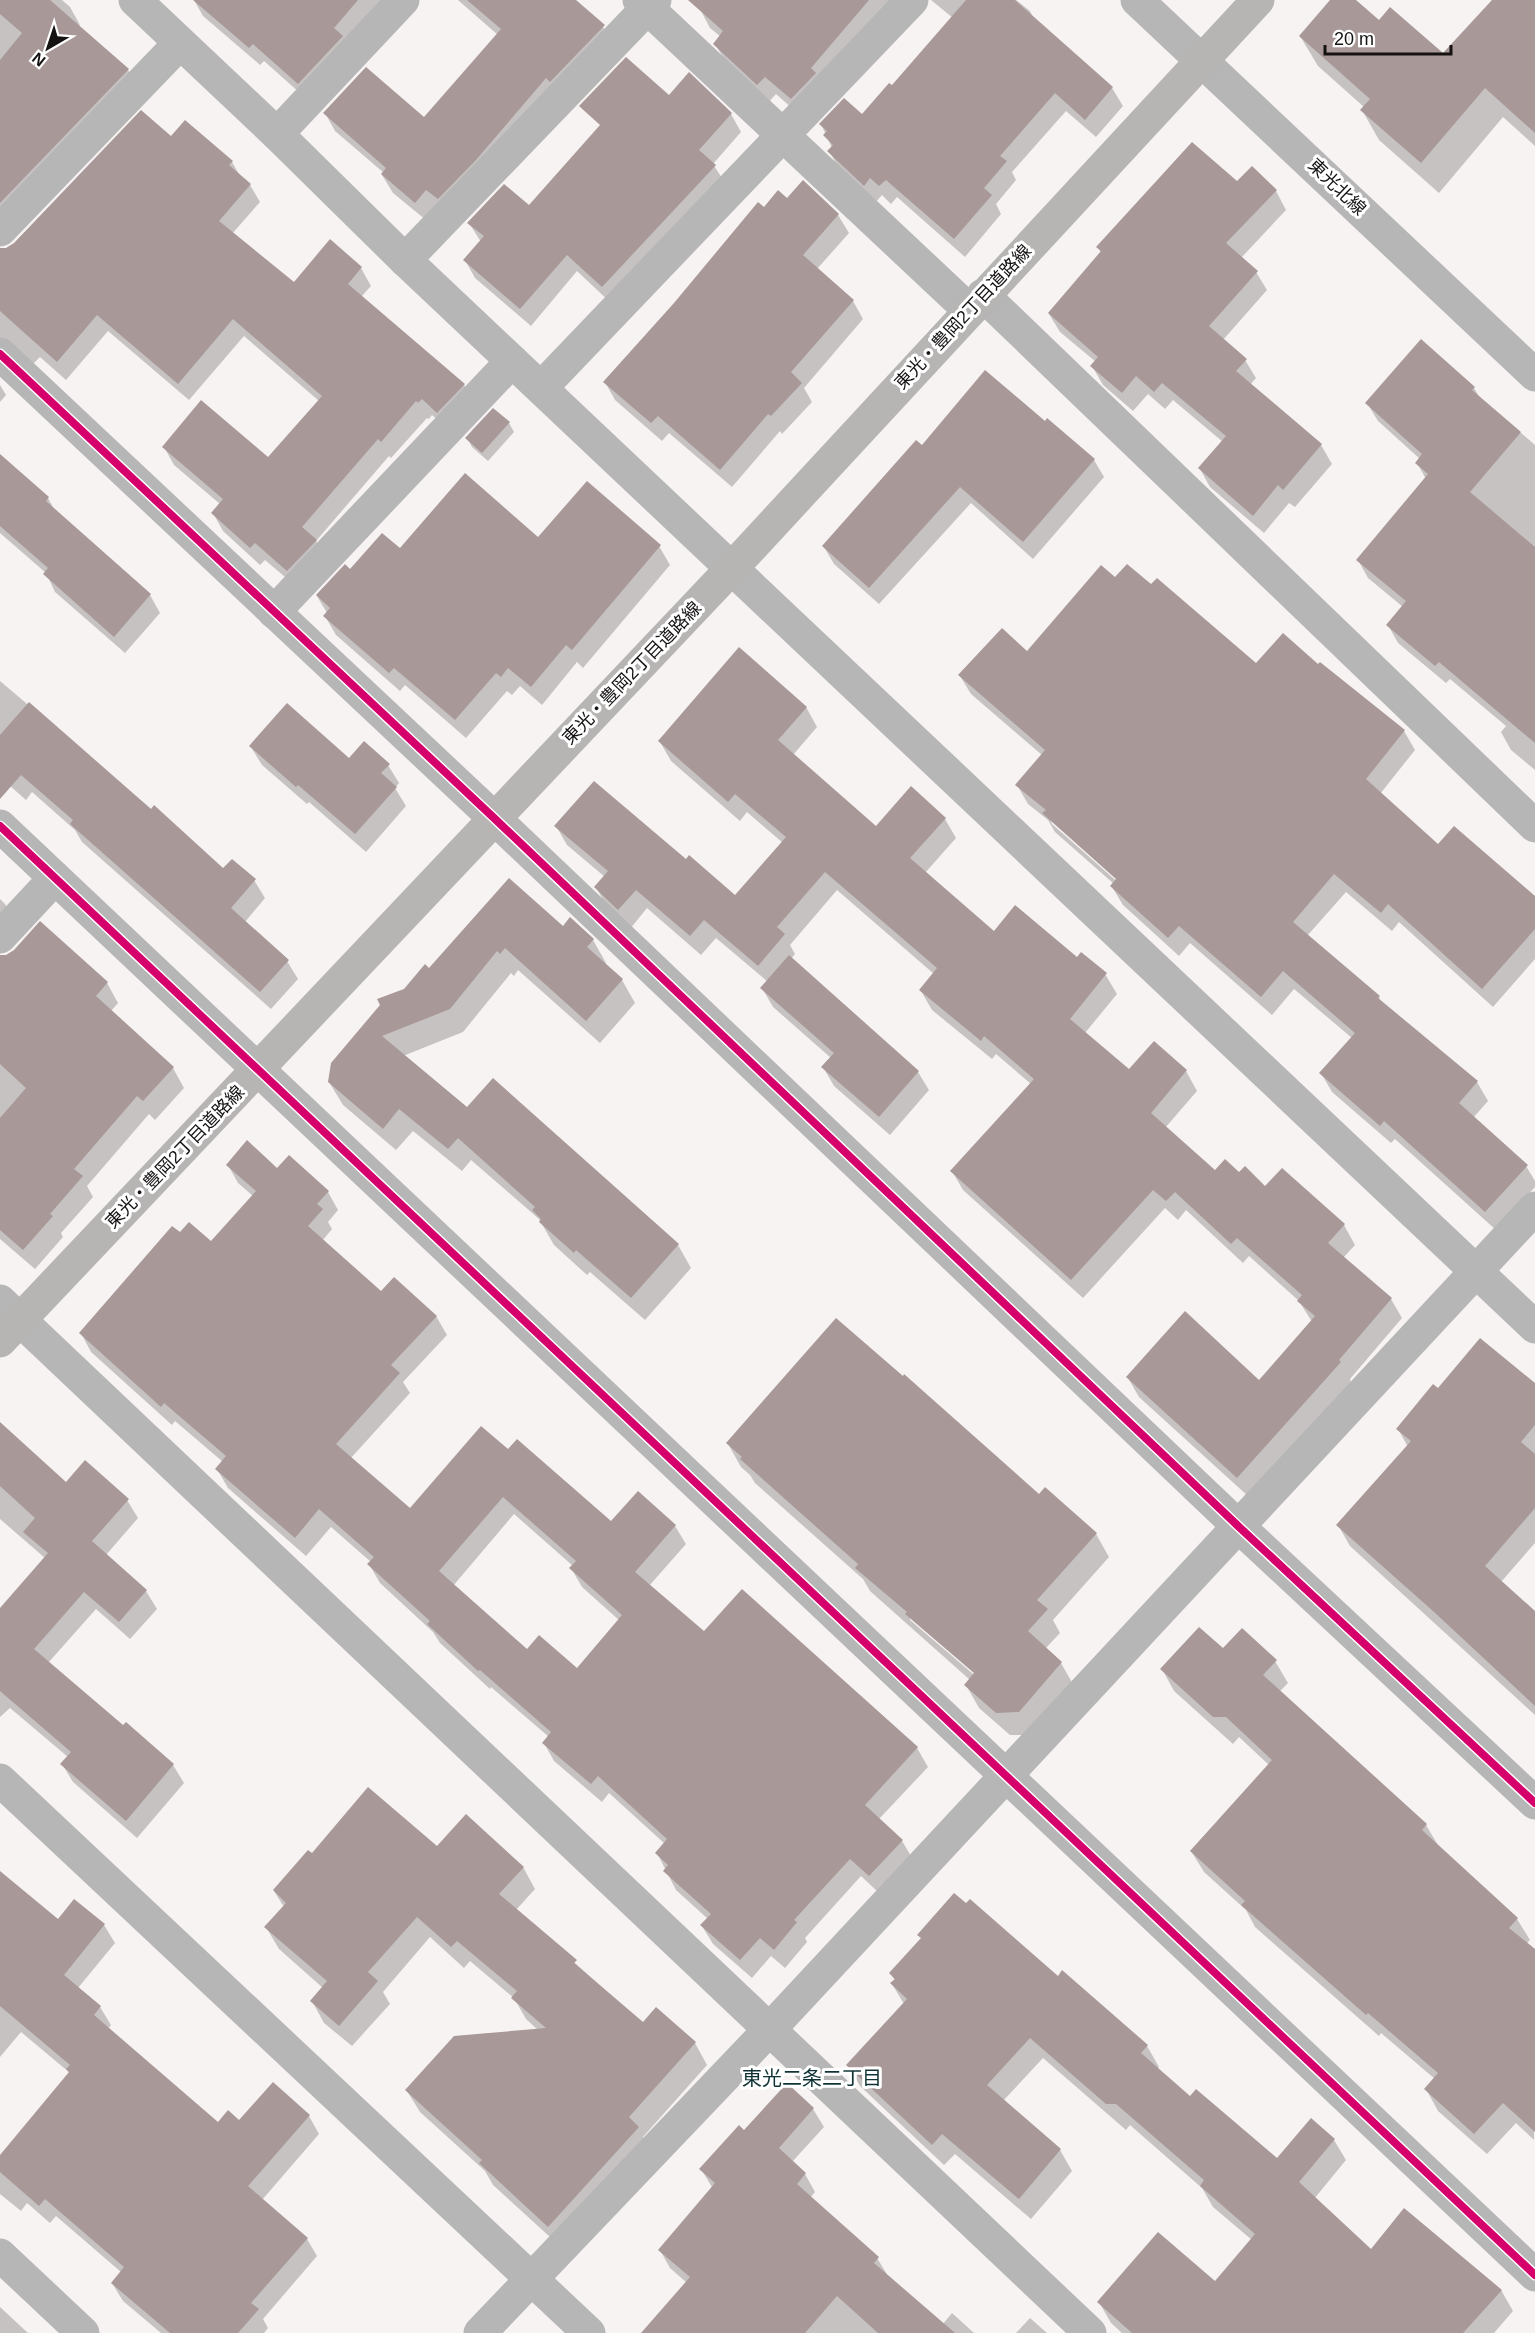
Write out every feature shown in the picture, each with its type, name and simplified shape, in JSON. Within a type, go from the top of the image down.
[{"type":"street","points":[[277,134],[403,0]]},
{"type":"street","points":[[541,388],[912,0]]},
{"type":"street","name":"東光北線","points":[[1137,0],[1535,375]]},
{"type":"street","name":"東光・豊岡2丁目道路線","points":[[6,1320],[257,1071],[732,568],[976,303],[1204,61],[1258,0]]},
{"type":"street","points":[[141,2],[180,43],[277,134],[405,260],[1535,1327]]},
{"type":"street","points":[[405,260],[647,3],[784,136],[976,303],[1535,826]]},
{"type":"street","points":[[0,230],[180,43]]},
{"type":"street","points":[[0,354],[494,818],[1237,1525],[1535,1803]]},
{"type":"street","points":[[274,612],[512,360]]},
{"type":"street","points":[[0,826],[257,1071],[1007,1774],[1535,2275]]},
{"type":"street","points":[[0,937],[55,878]]},
{"type":"street","points":[[480,2333],[769,2030],[1237,1525],[1535,1208]]},
{"type":"street","points":[[6,1320],[769,2030],[1090,2333]]},
{"type":"street","points":[[0,1780],[590,2333]]},
{"type":"street","points":[[0,2255],[82,2333]]},
{"type":"building","points":[[0,0],[50,0],[129,69],[0,203],[0,60],[22,33],[0,14]]},
{"type":"building","points":[[193,0],[358,0],[334,28],[343,36],[298,84],[253,44],[249,48]]},
{"type":"building","points":[[467,0],[576,0],[605,25],[550,82],[546,78],[476,160],[438,199],[426,190],[415,203],[381,174],[386,168],[323,113],[366,67],[424,117],[501,29]]},
{"type":"building","points":[[688,0],[869,0],[811,68],[816,73],[791,99],[765,77],[757,85],[713,44],[723,31]]},
{"type":"building","points":[[966,0],[1015,0],[1113,87],[1085,120],[1055,93],[1000,156],[1007,161],[984,188],[992,195],[954,239],[886,180],[879,186],[870,178],[864,186],[827,151],[833,145],[823,135],[827,131],[819,124],[844,98],[862,114],[889,83],[892,85]]},
{"type":"building","points":[[1330,0],[1356,0],[1379,20],[1390,7],[1443,53],[1492,0],[1535,0],[1535,133],[1485,88],[1421,163],[1360,110],[1370,99],[1299,36]]},
{"type":"building","points":[[626,57],[669,95],[689,72],[732,113],[699,150],[716,165],[602,287],[567,255],[520,309],[463,260],[484,236],[467,223],[504,184],[529,205],[600,125],[579,106]]},
{"type":"building","points":[[141,110],[171,136],[185,120],[233,161],[229,165],[251,184],[219,221],[294,282],[330,239],[362,267],[348,284],[465,384],[437,413],[422,399],[418,403],[416,401],[381,442],[378,439],[302,527],[317,540],[287,571],[255,543],[250,548],[211,513],[223,499],[162,447],[201,400],[268,457],[322,396],[233,319],[178,384],[97,315],[57,362],[0,311],[0,248],[6,248],[14,243]]},
{"type":"building","points":[[1192,142],[1237,181],[1252,166],[1277,190],[1226,243],[1258,271],[1209,326],[1247,359],[1236,371],[1322,444],[1283,490],[1278,485],[1253,516],[1198,468],[1226,436],[1162,383],[1154,392],[1136,376],[1122,393],[1090,366],[1098,357],[1048,313],[1101,251],[1096,247]]},
{"type":"building","points":[[803,180],[839,214],[803,255],[854,300],[791,372],[802,383],[771,416],[768,414],[720,470],[658,416],[651,423],[603,382],[674,303],[758,202],[764,207],[778,190],[787,198]]},
{"type":"building","points":[[1421,339],[1475,387],[1472,390],[1521,432],[1470,492],[1535,547],[1535,743],[1439,662],[1435,666],[1386,625],[1406,601],[1356,560],[1428,474],[1415,463],[1422,454],[1365,403]]},
{"type":"building","points":[[985,370],[1045,421],[1047,418],[1095,459],[1023,542],[960,487],[869,588],[822,546],[916,440],[922,445]]},
{"type":"building","points":[[493,408],[510,422],[482,453],[465,438]]},
{"type":"building","points":[[0,454],[49,497],[46,501],[151,594],[114,637],[43,574],[48,568],[0,526]]},
{"type":"building","points":[[465,473],[538,537],[587,481],[661,545],[572,650],[566,645],[531,687],[508,668],[501,677],[496,673],[455,720],[394,668],[389,673],[323,616],[330,608],[316,595],[345,564],[350,569],[382,533],[400,548]]},
{"type":"building","points":[[1127,564],[1151,584],[1157,578],[1256,663],[1283,633],[1318,664],[1320,662],[1405,730],[1366,779],[1438,844],[1454,826],[1535,896],[1535,929],[1482,989],[1388,904],[1381,913],[1334,874],[1293,922],[1380,996],[1378,998],[1478,1081],[1459,1103],[1528,1165],[1485,1212],[1384,1121],[1380,1126],[1319,1073],[1355,1033],[1283,971],[1261,997],[1179,926],[1168,938],[1110,886],[1116,879],[1042,813],[1046,810],[1015,785],[1045,750],[958,675],[1002,628],[1027,651],[1101,565],[1115,577]]},
{"type":"building","points":[[739,647],[807,707],[778,740],[876,826],[911,786],[946,818],[910,858],[994,931],[1015,905],[1077,957],[1081,952],[1107,973],[1070,1019],[1129,1069],[1154,1041],[1187,1070],[1151,1113],[1215,1170],[1225,1159],[1239,1172],[1245,1166],[1265,1186],[1282,1168],[1345,1224],[1328,1243],[1392,1298],[1339,1360],[1341,1362],[1237,1478],[1126,1377],[1185,1311],[1259,1380],[1315,1316],[1297,1301],[1302,1295],[1237,1238],[1231,1244],[1175,1192],[1166,1201],[1153,1190],[1071,1280],[950,1171],[1034,1079],[984,1036],[981,1041],[919,990],[937,968],[825,872],[777,927],[785,934],[758,966],[704,920],[690,936],[636,890],[618,910],[594,887],[608,871],[554,826],[594,781],[686,859],[689,855],[735,895],[786,837],[735,794],[728,802],[658,741]]},
{"type":"building","points":[[29,702],[151,809],[154,805],[223,868],[232,859],[256,879],[231,908],[289,960],[260,992],[70,824],[73,820],[21,775],[0,799],[0,735]]},
{"type":"building","points":[[287,703],[349,758],[364,741],[390,764],[381,773],[397,787],[355,834],[249,746]]},
{"type":"building","points":[[509,878],[563,926],[570,917],[594,939],[587,947],[623,979],[586,1021],[505,948],[500,954],[497,951],[450,1009],[382,1036],[467,1107],[493,1078],[679,1244],[631,1298],[576,1250],[574,1253],[539,1222],[541,1219],[532,1210],[535,1207],[458,1138],[448,1149],[399,1109],[383,1129],[328,1082],[331,1063],[380,1005],[377,999],[404,989],[425,964],[429,968]]},
{"type":"building","points":[[40,921],[108,982],[96,996],[174,1067],[143,1101],[137,1096],[74,1169],[83,1176],[50,1214],[53,1216],[23,1250],[0,1230],[0,1118],[26,1088],[0,1064],[0,955],[6,955],[14,950]]},
{"type":"building","points":[[789,955],[919,1071],[879,1117],[821,1067],[834,1053],[760,988]]},
{"type":"building","points":[[247,1140],[277,1168],[289,1155],[329,1191],[317,1204],[323,1209],[308,1226],[381,1291],[394,1277],[437,1316],[391,1365],[400,1373],[336,1444],[410,1508],[481,1426],[508,1449],[517,1439],[611,1521],[638,1491],[676,1525],[635,1572],[704,1631],[742,1589],[918,1747],[865,1805],[903,1840],[869,1876],[850,1859],[794,1920],[797,1922],[774,1950],[760,1938],[740,1960],[700,1925],[711,1914],[663,1871],[668,1865],[655,1853],[667,1839],[598,1776],[591,1784],[542,1743],[551,1732],[480,1670],[478,1671],[427,1624],[430,1621],[367,1564],[374,1557],[319,1509],[295,1538],[215,1469],[226,1456],[164,1403],[161,1407],[79,1333],[172,1226],[180,1232],[189,1222],[211,1241],[256,1191],[226,1165]],"holes":[[[503,1497],[576,1561],[569,1568],[622,1615],[577,1668],[539,1635],[527,1649],[439,1571]]]},
{"type":"building","points":[[836,1318],[903,1376],[904,1374],[1039,1494],[1045,1487],[1097,1533],[1037,1600],[1048,1609],[1028,1631],[1062,1662],[1019,1712],[996,1713],[964,1685],[974,1673],[855,1568],[858,1564],[740,1459],[742,1457],[726,1443]]},
{"type":"building","points":[[1480,1338],[1535,1383],[1535,1425],[1521,1442],[1535,1454],[1535,1508],[1485,1566],[1535,1611],[1535,1706],[1336,1525],[1411,1441],[1396,1429],[1433,1384],[1438,1388]]},
{"type":"building","points":[[0,1422],[66,1482],[85,1460],[129,1499],[92,1541],[147,1590],[119,1622],[84,1592],[34,1649],[123,1725],[126,1722],[174,1764],[126,1821],[60,1764],[71,1752],[0,1691],[0,1608],[48,1553],[23,1532],[35,1518],[0,1486]]},
{"type":"building","points":[[1199,1627],[1223,1648],[1242,1628],[1277,1660],[1263,1675],[1427,1824],[1422,1830],[1518,1918],[1509,1928],[1535,1949],[1535,2132],[1503,2103],[1474,2134],[1424,2089],[1438,2073],[1368,2013],[1366,2015],[1241,1905],[1245,1901],[1190,1851],[1272,1760],[1226,1717],[1213,1717],[1160,1669]]},
{"type":"building","points":[[368,1787],[437,1846],[466,1814],[524,1867],[499,1894],[577,1960],[574,1963],[643,2022],[656,2007],[696,2042],[629,2117],[639,2127],[548,2227],[479,2163],[482,2160],[405,2090],[454,2036],[546,2028],[511,1998],[517,1991],[457,1941],[451,1947],[417,1917],[368,1972],[378,1981],[339,2026],[310,2001],[327,1981],[264,1927],[286,1903],[273,1890],[308,1850],[312,1853]]},
{"type":"building","points":[[0,1871],[58,1919],[74,1899],[105,1924],[64,1975],[101,2006],[94,2015],[218,2122],[228,2110],[239,2120],[273,2082],[310,2115],[248,2186],[308,2238],[251,2303],[259,2309],[238,2333],[170,2333],[111,2283],[124,2267],[45,2199],[39,2206],[0,2172],[0,2155],[69,2072],[66,2069],[70,2065],[0,2006]]},
{"type":"building","points":[[954,1893],[966,1903],[970,1899],[1058,1976],[1062,1970],[1148,2045],[1141,2053],[1190,2096],[1196,2089],[1277,2158],[1311,2118],[1335,2139],[1299,2182],[1371,2249],[1404,2208],[1502,2290],[1463,2333],[1132,2333],[1097,2302],[1158,2232],[1215,2281],[1255,2234],[1200,2186],[1204,2180],[1116,2104],[1106,2104],[1030,2038],[987,2085],[1061,2149],[1019,2199],[942,2134],[932,2145],[846,2065],[907,1999],[890,1983],[895,1979],[889,1973],[921,1938],[917,1935]]},
{"type":"building","points":[[787,2083],[814,2108],[779,2148],[806,2173],[797,2184],[879,2257],[874,2263],[955,2333],[878,2333],[837,2296],[805,2333],[641,2333],[690,2277],[658,2250],[715,2183],[699,2169],[739,2125],[744,2130]]},
{"type":"cycle path","points":[[0,354],[494,818],[1237,1525],[1535,1803]]},
{"type":"cycle path","points":[[0,826],[1535,2275]]},
{"type":"district","name":"東光二条二丁目","points":[[812,2078]]}]
